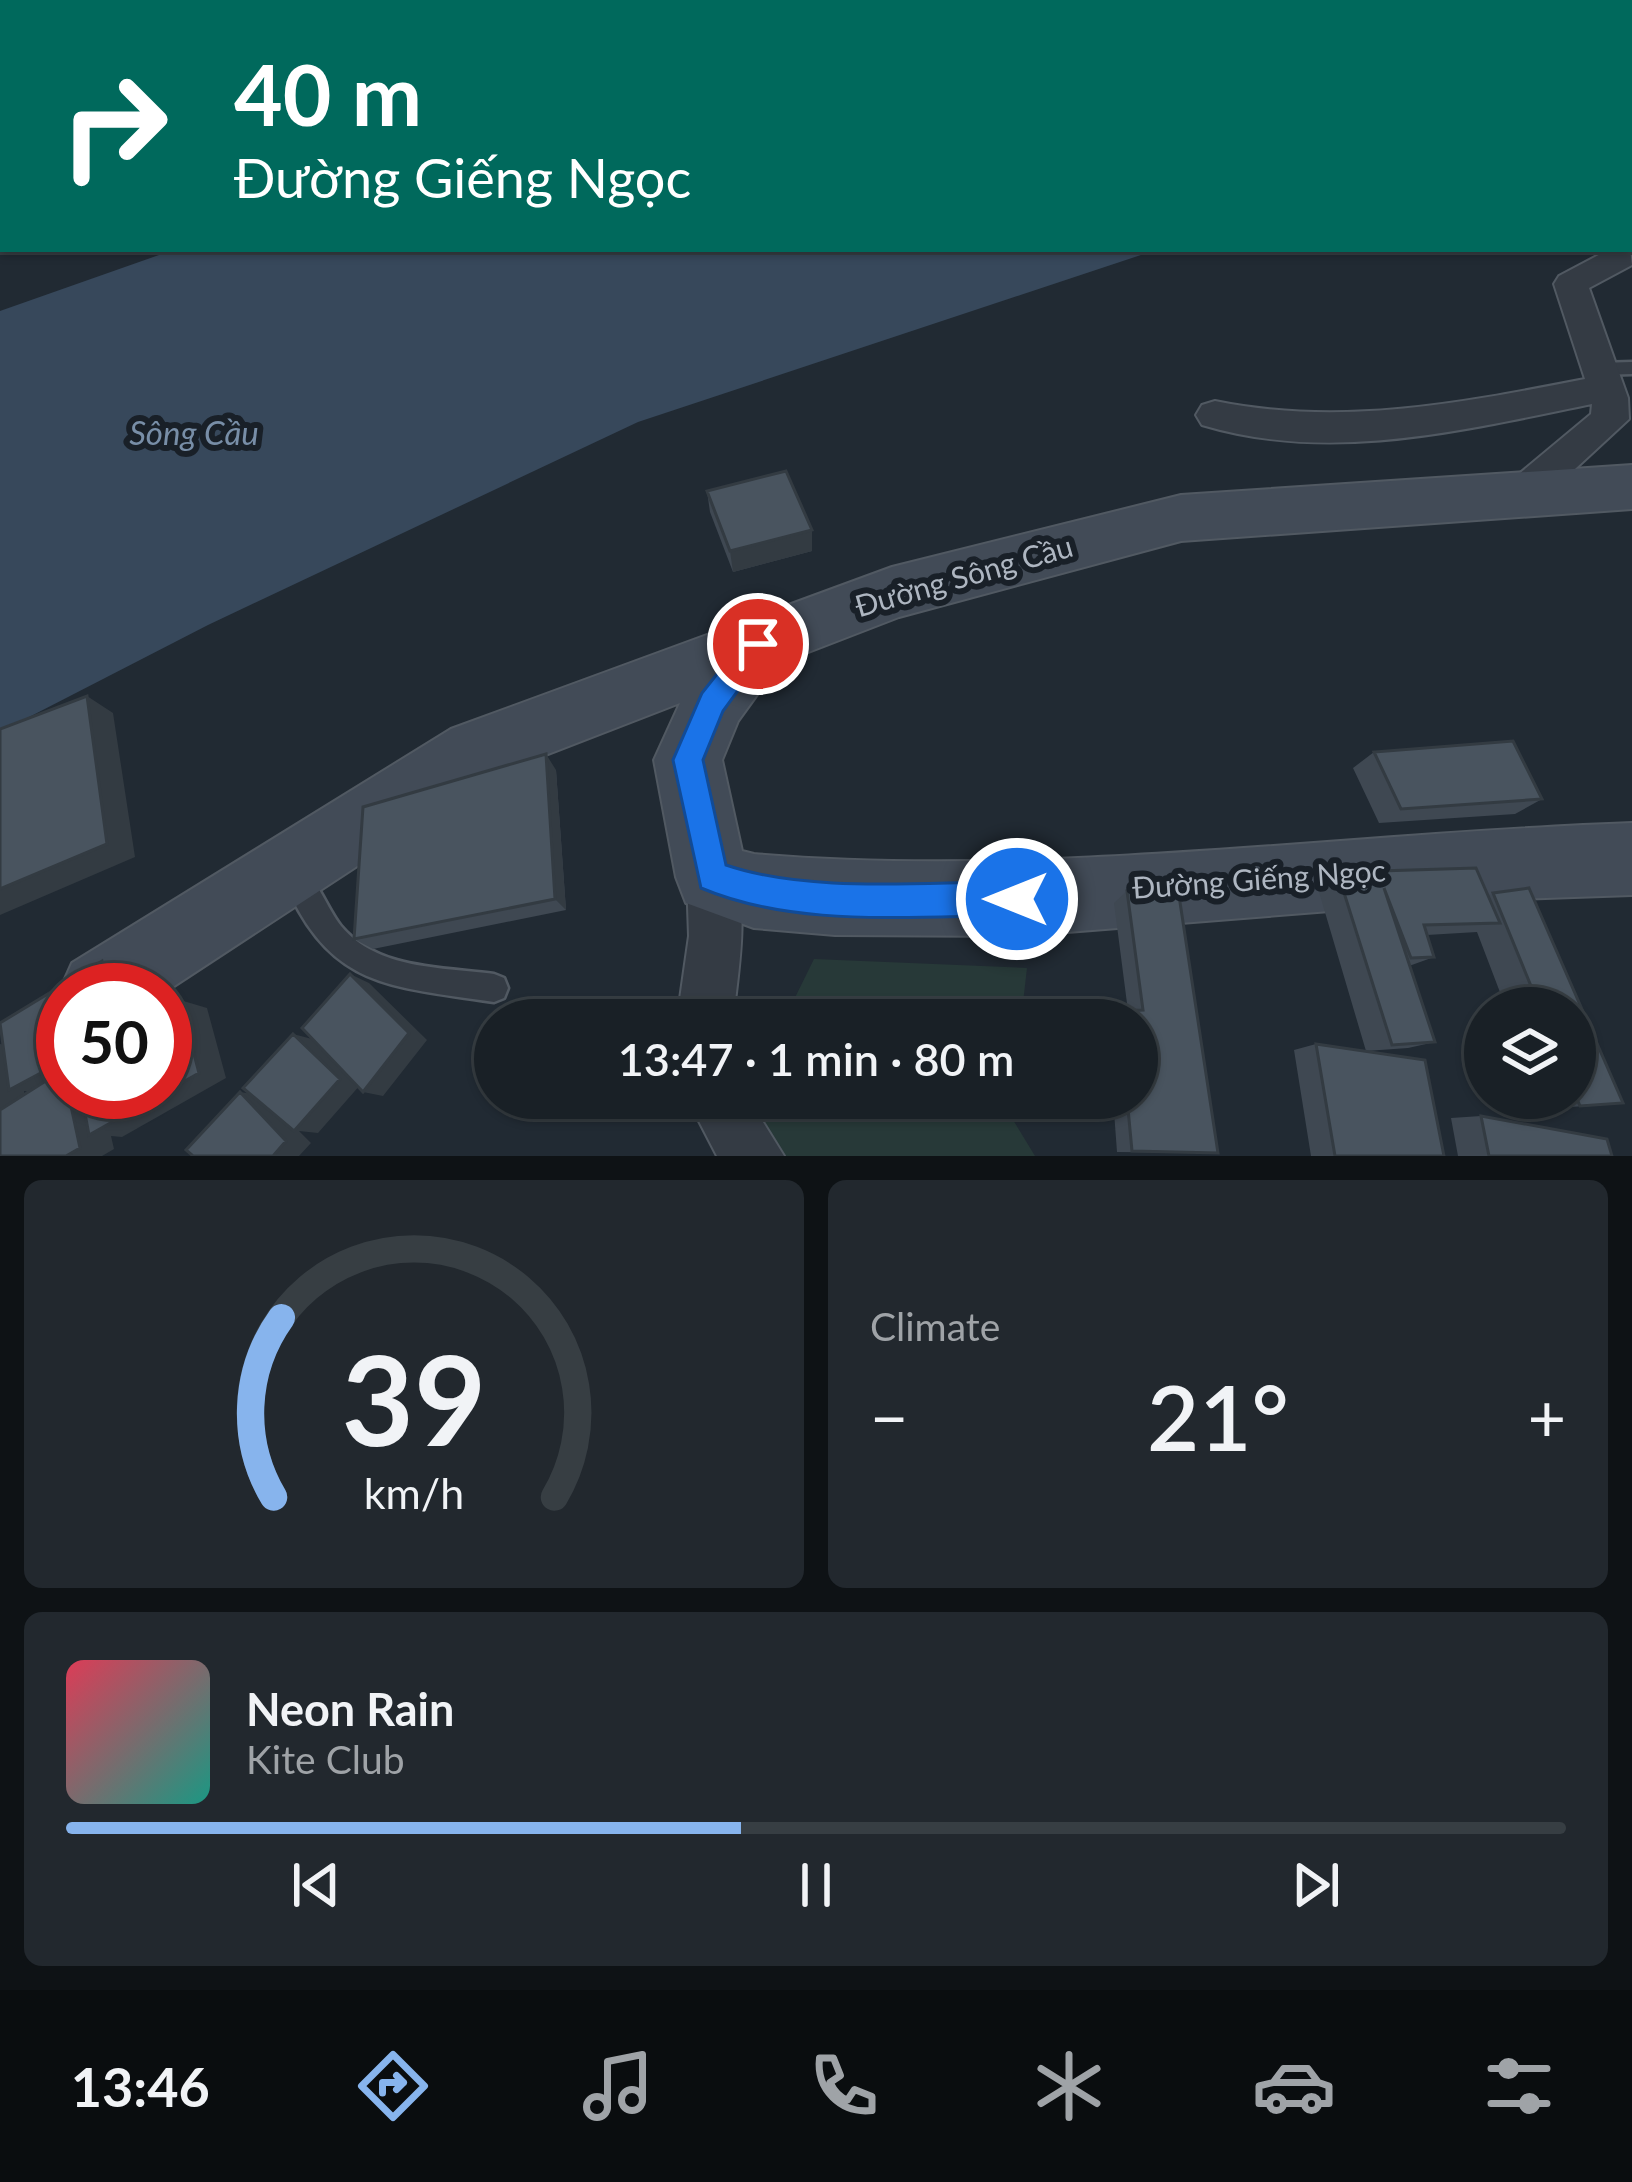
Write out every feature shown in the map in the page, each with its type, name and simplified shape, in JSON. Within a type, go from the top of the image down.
[{"type":"main road","name":"Đường Sông Cầu","points":[[142,963],[475,751],[892,593],[1181,518],[1632,488]]},
{"type":"main road","points":[[712,877],[688,760],[712,703],[758,644]]},
{"type":"main road","name":"Đường Giếng Ngọc","points":[[712,877],[754,891],[836,898],[1017,899],[1522,873],[1632,859]]},
{"type":"street","points":[[1520,495],[1610,418],[1612,375],[1571,284],[1630,252]]},
{"type":"street","points":[[1215,415],[1251,425],[1343,430],[1455,417],[1612,375]]},
{"type":"street","points":[[708,999],[715,936],[712,877]]},
{"type":"street","points":[[728,1119],[754,1156]]},
{"type":"lane","points":[[292,869],[339,948],[382,974],[494,988]]},
{"type":"shaded area","points":[[814,959],[1027,968],[1023,999],[794,999]]},
{"type":"shaded area","points":[[736,1119],[1012,1119],[1035,1156],[718,1156]]},
{"type":"water","name":"Sông Cầu","points":[[167,252],[1150,252],[638,422],[208,625],[0,732],[0,311]]},
{"type":"building","points":[[786,471],[812,530],[730,551],[707,491]]},
{"type":"building","points":[[87,696],[107,844],[0,889],[0,729]]},
{"type":"building","points":[[1513,741],[1542,799],[1401,809],[1374,752]]},
{"type":"building","points":[[546,754],[555,899],[354,939],[363,807]]},
{"type":"building","points":[[1476,868],[1500,923],[1424,925],[1434,957],[1411,958],[1384,888],[1435,1042],[1392,1045],[1340,880],[1382,878],[1380,871]]},
{"type":"building","points":[[1529,888],[1572,987],[1531,987],[1493,893]]},
{"type":"building","points":[[1178,889],[1218,1153],[1132,1151],[1129,1119],[1158,1119],[1158,999],[1142,999],[1127,891]]},
{"type":"building","points":[[350,974],[409,1033],[363,1092],[302,1028]]},
{"type":"building","points":[[36,1001],[36,1076],[9,1090],[0,1023]]},
{"type":"building","points":[[293,1034],[340,1079],[294,1131],[243,1088]]},
{"type":"building","points":[[1596,1041],[1623,1103],[1596,1105]]},
{"type":"building","points":[[1316,1044],[1425,1060],[1444,1156],[1335,1156]]},
{"type":"building","points":[[192,1046],[199,1073],[192,1077]]},
{"type":"building","points":[[36,1087],[36,1119],[74,1119],[80,1148],[66,1156],[0,1156],[0,1110]]},
{"type":"building","points":[[240,1092],[286,1141],[273,1156],[193,1156],[186,1150]]},
{"type":"building","points":[[86,1119],[117,1119],[89,1135]]},
{"type":"building","points":[[1482,1119],[1607,1139],[1612,1156],[1489,1156]]},
{"type":"route","points":[[758,644],[712,703],[688,760],[712,877],[754,891],[836,898],[1017,899]]}]
